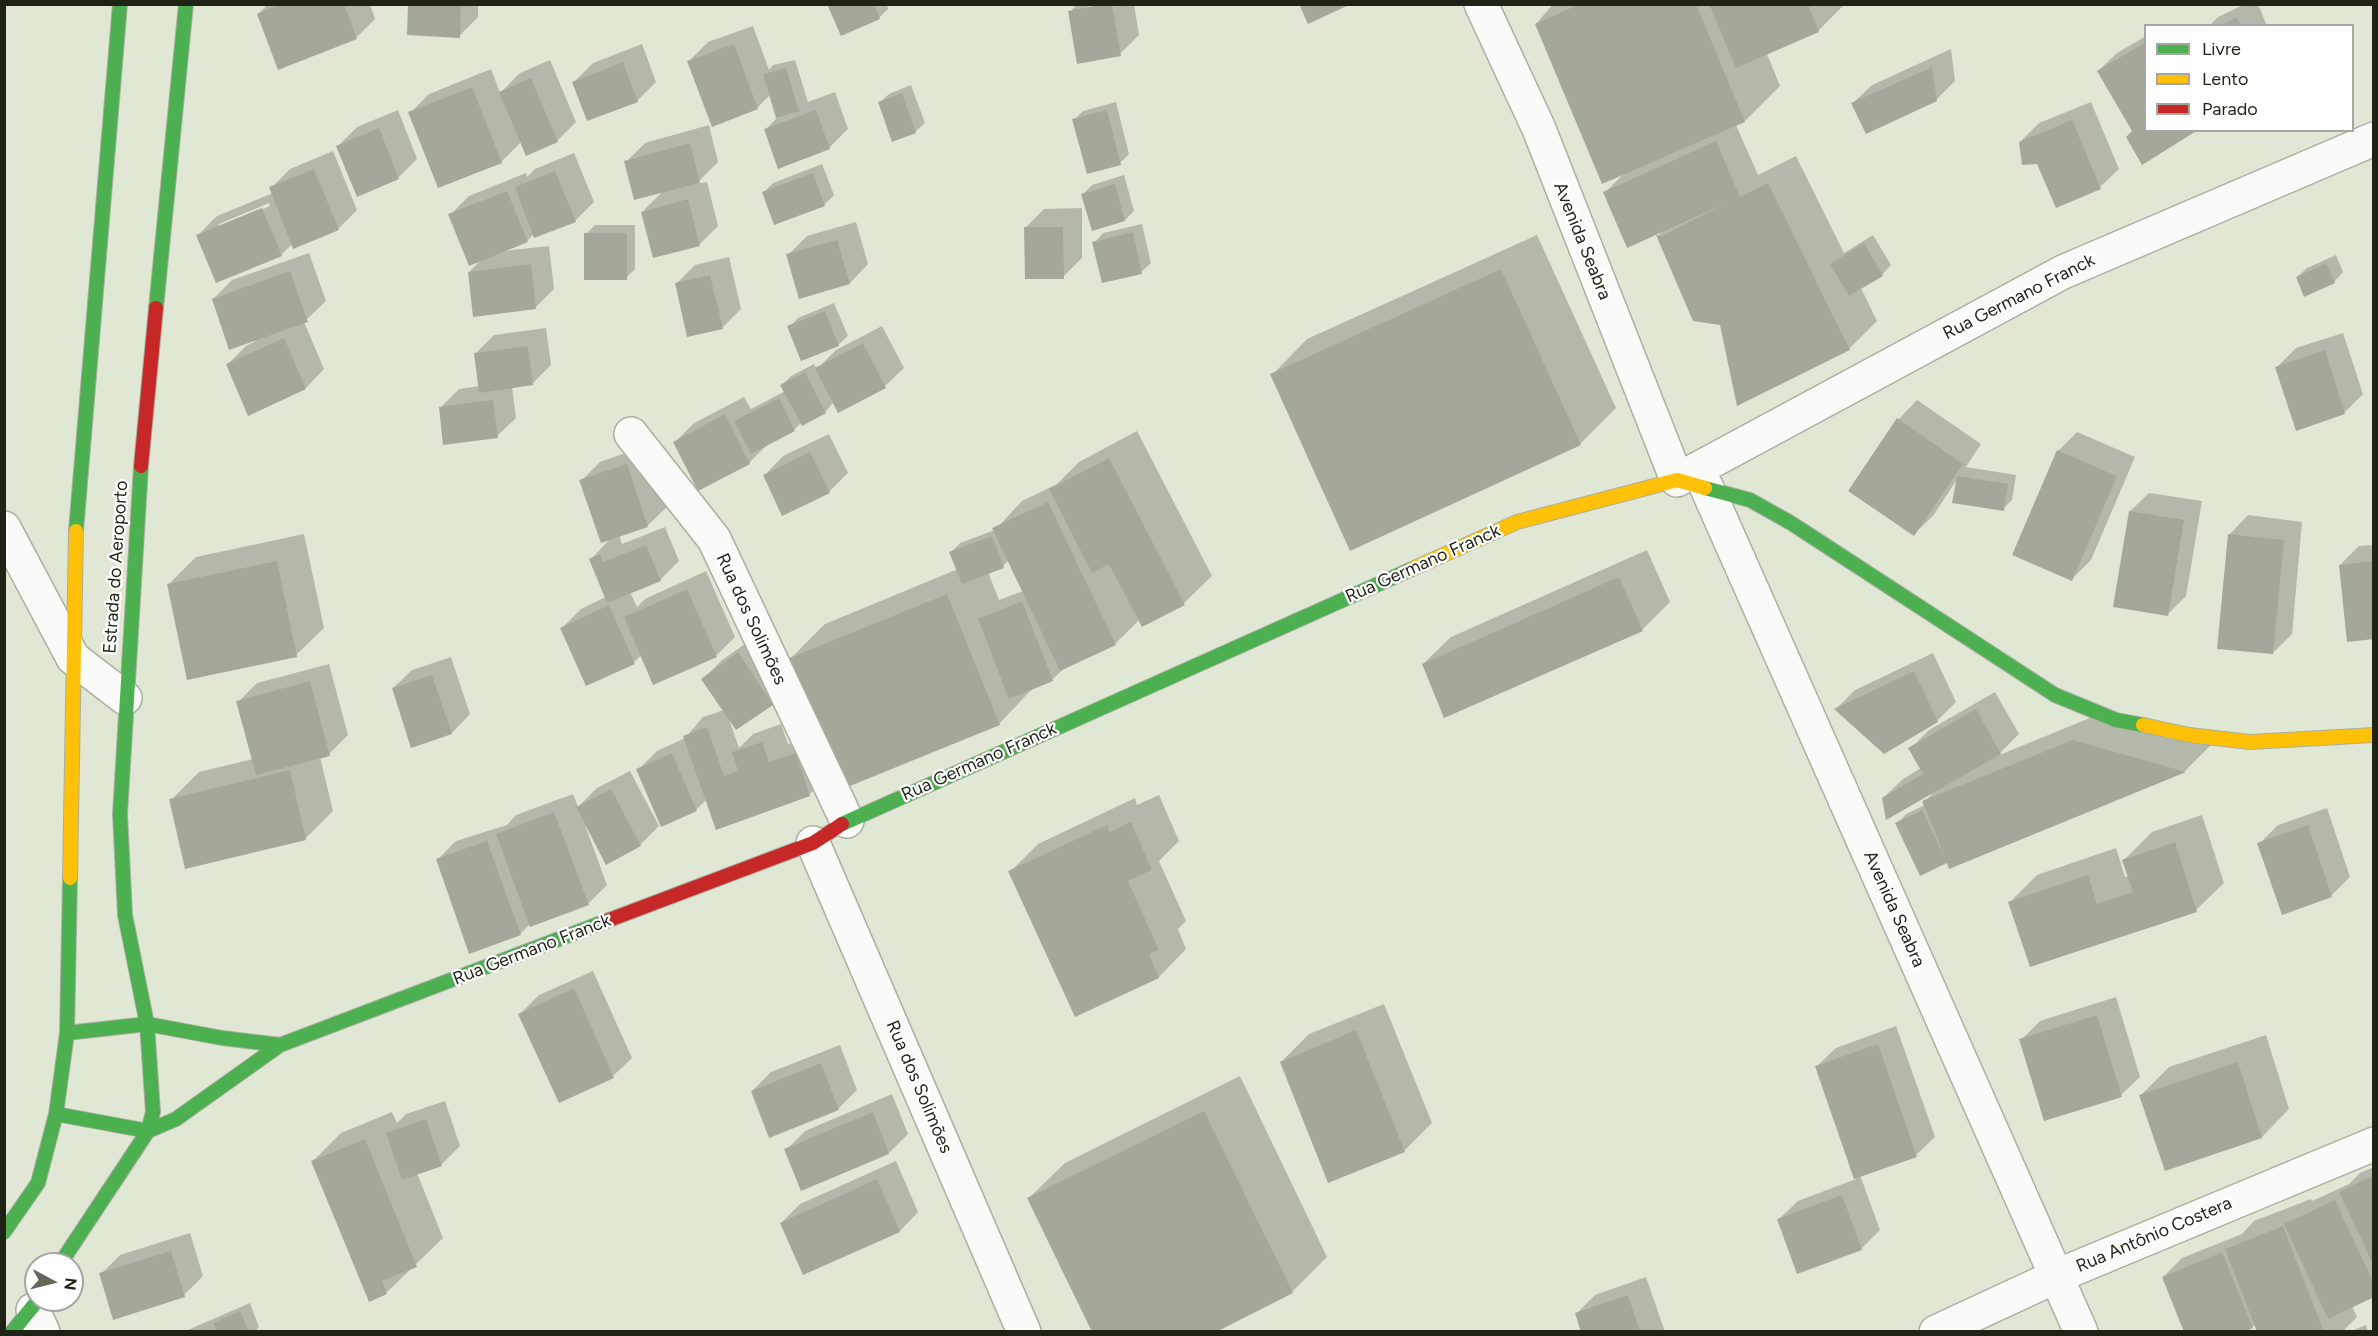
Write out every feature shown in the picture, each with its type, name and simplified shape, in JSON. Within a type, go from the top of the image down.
[{"type":"street","name":"Estrada do Aeroporto","points":[[67,1033],[77,502],[120,4]]},
{"type":"street","name":"Estrada do Aeroporto","points":[[148,1131],[153,1113],[147,1024],[125,915],[120,814],[136,517],[186,4]]},
{"type":"street","name":"Avenida Seabra","points":[[1481,4],[1539,129],[1691,483],[2082,1332]]},
{"type":"street","name":"Rua Germano Franck","points":[[148,1131],[176,1119],[280,1045],[813,843],[847,820],[1517,522],[1691,483],[2063,272],[2373,139]]},
{"type":"street","name":"Rua dos Solimões","points":[[631,434],[714,539],[847,820]]},
{"type":"street","points":[[1691,483],[1750,500],[1791,523],[2045,688],[2116,720],[2188,735],[2250,742],[2373,735]]},
{"type":"street","points":[[4,528],[73,658],[125,698]]},
{"type":"street","name":"Rua dos Solimões","points":[[813,843],[1024,1332]]},
{"type":"street","name":"Rua Germano Franck","points":[[67,1033],[147,1024],[222,1038],[280,1045]]},
{"type":"street","points":[[4,1232],[38,1184],[56,1114],[67,1033]]},
{"type":"street","points":[[56,1114],[148,1131],[68,1252]]},
{"type":"street","name":"Rua Antônio Costera","points":[[1936,1332],[2057,1276],[2373,1144]]},
{"type":"building","points":[[280,4],[344,4],[357,39],[278,70],[257,14]]},
{"type":"building","points":[[408,4],[461,4],[460,38],[407,35]]},
{"type":"building","points":[[827,4],[874,4],[880,19],[841,36]]},
{"type":"building","points":[[1112,4],[1121,56],[1077,64],[1068,11]]},
{"type":"building","points":[[1299,4],[1351,4],[1308,24]]},
{"type":"building","points":[[1580,4],[1696,4],[1745,122],[1602,184],[1535,24]]},
{"type":"building","points":[[1709,4],[1808,4],[1819,32],[1736,68]]},
{"type":"building","points":[[2237,17],[2240,24],[2223,24]]},
{"type":"building","points":[[2144,43],[2144,132],[2195,132],[2142,165],[2126,137],[2132,131],[2097,71]]},
{"type":"building","points":[[734,44],[758,109],[712,127],[687,61]]},
{"type":"building","points":[[623,62],[638,102],[587,121],[572,82]]},
{"type":"building","points":[[1932,67],[1937,101],[1866,134],[1851,103]]},
{"type":"building","points":[[786,68],[799,111],[776,118],[763,74]]},
{"type":"building","points":[[531,78],[558,142],[526,156],[499,92]]},
{"type":"building","points":[[472,87],[502,163],[438,188],[408,112]]},
{"type":"building","points":[[902,93],[916,133],[892,142],[878,102]]},
{"type":"building","points":[[816,110],[830,149],[778,169],[764,129]]},
{"type":"building","points":[[1107,110],[1121,165],[1087,174],[1072,119]]},
{"type":"building","points":[[2072,120],[2101,189],[2056,208],[2037,164],[2022,165],[2019,142]]},
{"type":"building","points":[[379,128],[399,179],[357,197],[336,146]]},
{"type":"building","points":[[1716,141],[1740,197],[1768,183],[1850,350],[1737,406],[1720,325],[1693,321],[1656,235],[1662,236],[1724,204],[1627,248],[1603,192]]},
{"type":"building","points":[[690,143],[700,183],[634,200],[624,161]]},
{"type":"building","points":[[314,169],[339,230],[293,249],[269,187]]},
{"type":"building","points":[[555,171],[576,222],[534,238],[515,187]]},
{"type":"building","points":[[813,173],[825,206],[774,225],[762,192]]},
{"type":"building","points":[[1115,184],[1125,221],[1092,231],[1081,194]]},
{"type":"building","points":[[507,191],[528,242],[469,266],[448,214]]},
{"type":"building","points":[[688,199],[700,246],[653,258],[641,212]]},
{"type":"building","points":[[262,208],[282,256],[216,283],[196,235]]},
{"type":"building","points":[[1024,227],[1063,227],[1064,279],[1025,279]]},
{"type":"building","points":[[1133,232],[1142,274],[1102,283],[1092,242]]},
{"type":"building","points":[[584,233],[627,233],[627,280],[584,280]]},
{"type":"building","points":[[837,240],[850,284],[799,299],[786,254]]},
{"type":"building","points":[[1864,243],[1883,276],[1849,296],[1830,264]]},
{"type":"building","points":[[2326,263],[2335,283],[2304,297],[2296,277]]},
{"type":"building","points":[[531,264],[536,309],[473,317],[468,272]]},
{"type":"building","points":[[1501,269],[1581,445],[1350,551],[1270,374]]},
{"type":"building","points":[[290,271],[308,322],[229,350],[212,299]]},
{"type":"building","points":[[710,275],[723,329],[687,337],[675,283]]},
{"type":"building","points":[[825,311],[839,346],[801,361],[787,326]]},
{"type":"building","points":[[284,338],[306,389],[248,416],[226,364]]},
{"type":"building","points":[[863,343],[886,388],[838,413],[815,368]]},
{"type":"building","points":[[528,346],[533,385],[479,393],[474,353]]},
{"type":"building","points":[[2325,350],[2345,414],[2296,431],[2275,367]]},
{"type":"building","points":[[805,372],[826,413],[802,426],[780,385]]},
{"type":"building","points":[[779,398],[795,431],[751,454],[734,421]]},
{"type":"building","points":[[493,400],[498,438],[443,445],[439,407]]},
{"type":"building","points":[[725,414],[750,464],[698,491],[673,442]]},
{"type":"building","points":[[1897,418],[1963,464],[1914,536],[1848,491]]},
{"type":"building","points":[[2057,450],[2117,476],[2072,581],[2012,555]]},
{"type":"building","points":[[810,452],[830,493],[782,516],[763,475]]},
{"type":"building","points":[[1109,458],[1185,605],[1142,627],[1109,564],[1092,573],[1049,489]]},
{"type":"building","points":[[627,464],[648,527],[601,543],[579,480]]},
{"type":"building","points":[[1957,476],[2008,484],[2004,511],[1952,503]]},
{"type":"building","points":[[1048,502],[1116,645],[1060,671],[992,528]]},
{"type":"building","points":[[2129,511],[2184,520],[2168,616],[2113,607]]},
{"type":"building","points":[[2228,534],[2284,540],[2273,654],[2217,649]]},
{"type":"building","points":[[992,536],[1004,568],[962,584],[949,552]]},
{"type":"building","points":[[646,545],[661,581],[607,603],[589,559],[600,554],[603,562]]},
{"type":"building","points":[[277,561],[297,657],[187,680],[167,584]]},
{"type":"building","points":[[2374,561],[2374,639],[2347,642],[2339,565]]},
{"type":"building","points":[[1619,577],[1643,631],[1444,718],[1422,664]]},
{"type":"building","points":[[687,589],[717,657],[653,685],[624,617]]},
{"type":"building","points":[[947,594],[1000,725],[840,790],[787,659]]},
{"type":"building","points":[[1022,601],[1053,681],[1009,699],[978,619]]},
{"type":"building","points":[[609,605],[635,664],[586,686],[560,628]]},
{"type":"building","points":[[738,652],[773,705],[736,730],[701,679]]},
{"type":"building","points":[[1914,671],[1938,722],[1884,754],[1834,709]]},
{"type":"building","points":[[432,675],[452,734],[411,748],[392,688]]},
{"type":"building","points":[[310,681],[330,756],[256,775],[236,701]]},
{"type":"building","points":[[1976,709],[2001,754],[1886,820],[1882,798],[1923,774],[1908,748]]},
{"type":"building","points":[[707,727],[724,776],[738,771],[732,752],[762,742],[769,762],[796,753],[810,796],[716,830],[683,736]]},
{"type":"building","points":[[2073,740],[2186,772],[1949,869],[1947,863],[1920,876],[1895,823],[1922,810],[1946,860],[1922,801]]},
{"type":"building","points":[[672,753],[697,811],[661,827],[636,769]]},
{"type":"building","points":[[290,770],[306,840],[185,869],[169,799]]},
{"type":"building","points":[[611,789],[641,846],[606,865],[576,807]]},
{"type":"building","points":[[554,812],[589,905],[530,927],[496,834]]},
{"type":"building","points":[[1131,822],[1152,870],[1128,881],[1159,950],[1149,954],[1159,978],[1075,1017],[1008,871],[1107,825],[1110,832]]},
{"type":"building","points":[[2308,825],[2332,897],[2282,915],[2257,843]]},
{"type":"building","points":[[487,841],[521,935],[469,954],[436,859]]},
{"type":"building","points":[[2175,842],[2197,912],[2030,967],[2008,902],[2088,875],[2097,904],[2133,892],[2122,860]]},
{"type":"building","points":[[574,988],[614,1078],[559,1103],[518,1014]]},
{"type":"building","points":[[2097,1015],[2122,1097],[2044,1121],[2019,1039]]},
{"type":"building","points":[[1356,1030],[1405,1152],[1328,1183],[1280,1062]]},
{"type":"building","points":[[1878,1044],[1917,1157],[1854,1179],[1815,1066]]},
{"type":"building","points":[[2238,1062],[2262,1138],[2165,1171],[2139,1095]]},
{"type":"building","points":[[821,1063],[839,1110],[769,1138],[751,1091]]},
{"type":"building","points":[[1204,1111],[1293,1293],[1216,1332],[1092,1332],[1027,1198]]},
{"type":"building","points":[[873,1112],[889,1154],[801,1191],[784,1149]]},
{"type":"building","points":[[426,1119],[442,1166],[402,1180],[386,1133]]},
{"type":"building","points":[[365,1139],[417,1267],[382,1281],[387,1294],[369,1302],[311,1161]]},
{"type":"building","points":[[2374,1175],[2374,1266],[2339,1192]]},
{"type":"building","points":[[877,1179],[900,1232],[803,1275],[780,1223]]},
{"type":"building","points":[[1842,1195],[1862,1250],[1797,1274],[1777,1219]]},
{"type":"building","points":[[2335,1200],[2374,1284],[2374,1297],[2328,1319],[2284,1224]]},
{"type":"building","points":[[2283,1226],[2324,1332],[2257,1332],[2225,1249]]},
{"type":"building","points":[[171,1251],[185,1297],[113,1320],[99,1273]]},
{"type":"building","points":[[2222,1252],[2253,1328],[2245,1332],[2184,1332],[2162,1277]]},
{"type":"building","points":[[1628,1295],[1640,1332],[1581,1332],[1575,1313]]},
{"type":"building","points":[[240,1311],[249,1332],[217,1332],[213,1323]]},
{"type":"traffic: fast","points":[[76,531],[120,4]]},
{"type":"traffic: fast","points":[[156,308],[186,4]]},
{"type":"traffic: fast","points":[[141,466],[120,814],[125,915],[147,1024],[153,1112],[148,1131]]},
{"type":"traffic: fast","points":[[1705,488],[1750,500],[1791,523],[2055,695],[2116,720],[2143,725]]},
{"type":"traffic: fast","points":[[842,824],[1412,569]]},
{"type":"traffic: fast","points":[[4,1232],[38,1183],[56,1114],[67,1033],[70,878]]},
{"type":"traffic: fast","points":[[68,1252],[148,1131],[176,1119],[280,1045],[609,920]]},
{"type":"traffic: fast","points":[[67,1033],[147,1024],[222,1038],[280,1045]]},
{"type":"traffic: fast","points":[[56,1114],[148,1131]]},
{"type":"traffic: fast","points":[[12,1332],[28,1312]]},
{"type":"traffic: slow","points":[[1412,569],[1517,522],[1677,480],[1705,488]]},
{"type":"traffic: slow","points":[[70,878],[76,531]]},
{"type":"traffic: slow","points":[[2143,725],[2189,735],[2250,742],[2374,735]]},
{"type":"traffic: jam","points":[[141,466],[156,308]]},
{"type":"traffic: jam","points":[[609,920],[813,843],[842,824]]}]
